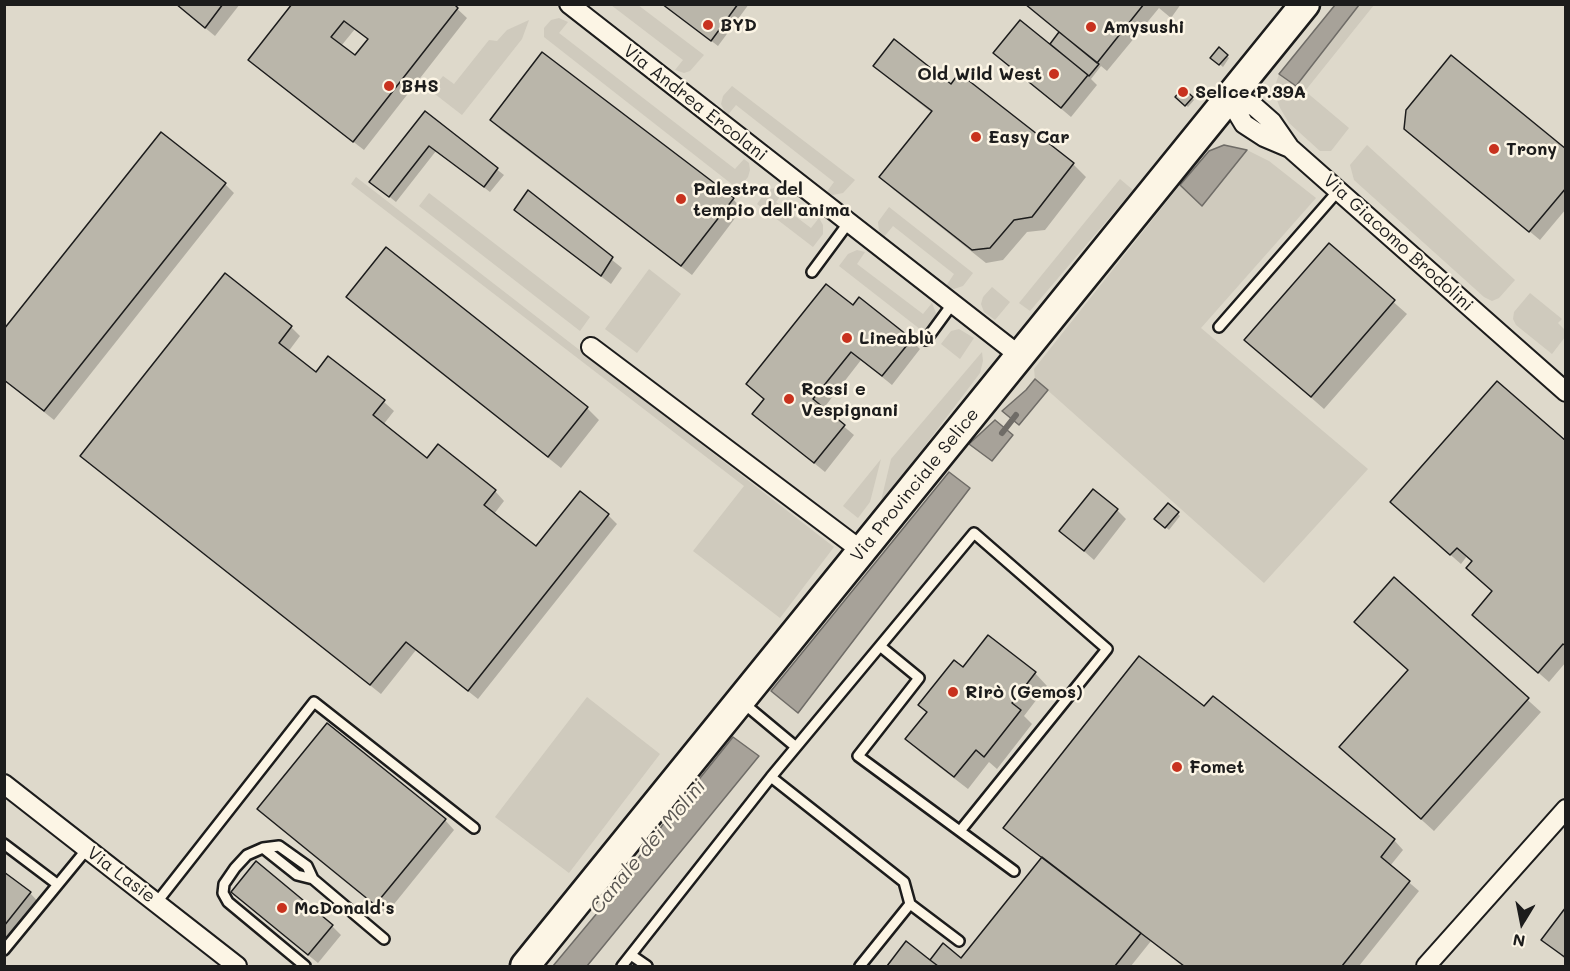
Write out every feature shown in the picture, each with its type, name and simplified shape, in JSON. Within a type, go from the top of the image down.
[{"type":"main road","name":"Via Provinciale Selice","points":[[525,966],[1208,124],[1241,94],[1305,4]]},
{"type":"street","name":"Via Andrea Ercolani","points":[[569,4],[1020,356]]},
{"type":"street","points":[[1241,94],[1244,124]]},
{"type":"street","name":"Via Giacomo Brodolini","points":[[1241,94],[1272,122],[1290,148],[1566,392]]},
{"type":"street","points":[[1208,124],[1244,124],[1264,137],[1290,148]]},
{"type":"street","points":[[591,346],[862,551]]},
{"type":"street","name":"Via Lasie","points":[[4,783],[237,966]]},
{"type":"street","points":[[1426,966],[1566,809]]},
{"type":"lane","points":[[1219,327],[1338,190]]},
{"type":"lane","points":[[812,272],[849,222]]},
{"type":"lane","points":[[926,340],[953,303]]},
{"type":"lane","points":[[622,966],[771,777],[974,533],[1107,649],[960,831]]},
{"type":"lane","points":[[880,646],[919,678],[858,756],[1014,871]]},
{"type":"lane","points":[[741,700],[796,747]]},
{"type":"lane","points":[[157,902],[314,702],[474,828]]},
{"type":"lane","points":[[771,777],[904,882],[910,904],[959,941]]},
{"type":"lane","points":[[4,844],[57,885]]},
{"type":"lane","points":[[305,966],[228,902],[223,894],[224,884],[247,855],[279,846],[307,866],[313,879],[384,939]]},
{"type":"lane","points":[[4,950],[87,849]]},
{"type":"lane","points":[[860,966],[910,904]]},
{"type":"lane","points":[[632,955],[647,966]]},
{"type":"shaded area","points":[[5,5],[1565,5],[1565,966],[5,966]]},
{"type":"shaded area","points":[[611,5],[638,5],[704,55],[690,71],[684,73],[675,70],[683,60]]},
{"type":"shaded area","points":[[1359,5],[1374,5],[1305,91],[1349,128],[1331,151],[1320,151],[1289,123],[1275,95],[1276,83],[1279,74],[1296,86]]},
{"type":"shaded area","points":[[559,18],[568,22],[559,33],[735,169],[744,159],[749,163],[748,177],[738,189],[544,37],[544,28],[551,20]]},
{"type":"shaded area","points":[[529,20],[522,39],[462,115],[431,91],[443,76],[454,84],[489,40],[497,41],[507,30]]},
{"type":"shaded area","points":[[732,86],[855,180],[843,193],[833,195],[826,193],[834,182],[736,105],[727,116],[721,104],[723,96]]},
{"type":"shaded area","points":[[1367,145],[1515,280],[1499,298],[1492,301],[1484,297],[1354,180],[1350,165]]},
{"type":"shaded area","points":[[1247,150],[1269,161],[1316,198],[1201,328],[1368,469],[1264,583],[1035,379],[1034,369],[1180,185],[1202,206]]},
{"type":"shaded area","points":[[356,177],[834,547],[780,618],[693,551],[744,486],[351,184]]},
{"type":"shaded area","points":[[1120,179],[1133,190],[1030,311],[1019,303]]},
{"type":"shaded area","points":[[778,187],[784,191],[776,202],[811,228],[819,218],[823,225],[823,234],[813,247],[757,204],[767,190]]},
{"type":"shaded area","points":[[429,193],[590,317],[580,331],[419,206]]},
{"type":"shaded area","points":[[889,207],[973,273],[963,286],[954,289],[946,286],[954,274],[893,226],[884,237],[879,231],[878,222]]},
{"type":"shaded area","points":[[857,250],[865,252],[857,264],[923,314],[932,303],[936,313],[934,323],[925,333],[839,266],[848,254]]},
{"type":"shaded area","points":[[649,269],[681,294],[637,353],[605,329]]},
{"type":"shaded area","points":[[992,287],[1010,302],[995,320],[984,312],[981,304],[983,297]]},
{"type":"shaded area","points":[[1530,293],[1562,319],[1558,323],[1565,330],[1565,337],[1552,354],[1516,325],[1513,319],[1514,312]]},
{"type":"shaded area","points":[[959,329],[974,338],[960,359],[941,344],[951,331]]},
{"type":"shaded area","points":[[982,352],[983,361],[980,373],[880,505],[891,459]]},
{"type":"shaded area","points":[[881,459],[870,502],[858,518],[843,506]]},
{"type":"shaded area","points":[[587,697],[660,754],[569,873],[495,817]]},
{"type":"water","points":[[1335,5],[1359,5],[1296,86],[1279,74]]},
{"type":"water","points":[[1224,145],[1247,150],[1202,206],[1180,185],[1209,151]]},
{"type":"water","points":[[1035,379],[1048,390],[1019,425],[1002,411]]},
{"type":"water","points":[[995,420],[1013,435],[992,461],[969,444]]},
{"type":"water","points":[[949,472],[970,488],[798,713],[771,691]]},
{"type":"water","points":[[733,737],[759,756],[587,966],[553,966],[603,906],[667,819]]},
{"type":"building","points":[[176,4],[223,4],[205,28]]},
{"type":"building","points":[[292,4],[454,4],[458,8],[353,142],[248,60]],"holes":[[[344,21],[368,39],[355,55],[331,37]]]},
{"type":"building","points":[[662,4],[738,4],[711,41]]},
{"type":"building","points":[[1025,4],[1144,4],[1097,63]]},
{"type":"building","points":[[1020,20],[1088,75],[1061,108],[993,53]]},
{"type":"building","points":[[1059,32],[1099,64],[1089,76],[1050,44]]},
{"type":"building","name":"Easy Car","points":[[894,39],[951,84],[959,73],[1074,163],[1032,217],[1014,220],[990,248],[972,250],[879,177],[932,111],[873,66]]},
{"type":"building","points":[[1219,47],[1228,55],[1219,65],[1210,58]]},
{"type":"building","points":[[542,52],[734,198],[681,266],[490,120]]},
{"type":"building","points":[[1451,55],[1566,149],[1566,188],[1529,232],[1404,129],[1406,110]]},
{"type":"building","name":"Selice P.39A","points":[[1183,88],[1193,97],[1185,106],[1175,97]]},
{"type":"building","points":[[425,111],[498,168],[484,187],[429,146],[389,197],[369,182]]},
{"type":"building","points":[[161,132],[226,183],[44,411],[4,380],[4,329]]},
{"type":"building","points":[[528,190],[613,257],[601,276],[514,210]]},
{"type":"building","points":[[1329,243],[1395,300],[1311,397],[1244,340]]},
{"type":"building","points":[[386,247],[588,407],[548,457],[346,297]]},
{"type":"building","points":[[225,273],[292,326],[279,343],[316,372],[328,356],[385,400],[373,415],[427,458],[438,444],[496,490],[484,505],[536,546],[580,491],[609,514],[468,691],[406,642],[370,685],[80,456]]},
{"type":"building","points":[[826,284],[853,305],[859,297],[912,339],[882,376],[851,352],[813,399],[845,425],[814,463],[752,414],[764,399],[746,384]]},
{"type":"building","points":[[1497,381],[1566,441],[1566,646],[1563,644],[1538,673],[1472,615],[1492,591],[1466,568],[1472,561],[1457,548],[1450,555],[1390,502]]},
{"type":"building","points":[[1093,489],[1118,509],[1084,551],[1059,531]]},
{"type":"building","points":[[1168,503],[1179,512],[1165,528],[1154,519]]},
{"type":"building","points":[[1394,577],[1529,698],[1421,819],[1339,747],[1408,670],[1354,622]]},
{"type":"building","points":[[988,635],[1036,672],[1012,703],[1021,710],[984,757],[976,750],[954,777],[905,739],[927,712],[918,705],[954,660],[963,667]]},
{"type":"building","name":"Fomet","points":[[1139,656],[1204,706],[1213,696],[1395,839],[1381,857],[1410,881],[1342,966],[1184,966],[1003,828]]},
{"type":"building","points":[[327,723],[446,819],[375,905],[257,809]]},
{"type":"building","points":[[1042,857],[1141,933],[1115,966],[938,966],[930,960],[943,943],[961,958]]},
{"type":"building","name":"McDonald's","points":[[256,861],[333,925],[308,955],[231,892]]},
{"type":"building","points":[[4,872],[31,892],[4,926]]},
{"type":"building","points":[[1566,907],[1566,958],[1541,940]]},
{"type":"building","points":[[906,941],[930,960],[938,966],[887,966]]},
{"type":"waterway","name":"Canale dei Molini","points":[[1002,433],[1016,415]]},
{"type":"place","name":"BYD","points":[[708,25]]},
{"type":"place","name":"Amysushi","points":[[1091,27]]},
{"type":"place","name":"Old Wild West","points":[[1054,74]]},
{"type":"place","name":"BHS","points":[[389,86]]},
{"type":"place","name":"Selice P.39A","points":[[1183,92]]},
{"type":"place","name":"Easy Car","points":[[976,137]]},
{"type":"place","name":"Trony","points":[[1494,149]]},
{"type":"place","name":"Palestra del tempio dell'anima","points":[[681,199]]},
{"type":"place","name":"Lineablù","points":[[847,338]]},
{"type":"place","name":"Rossi e Vespignani","points":[[789,399]]},
{"type":"place","name":"Rirò (Gemos)","points":[[953,692]]},
{"type":"place","name":"Fomet","points":[[1177,767]]},
{"type":"place","name":"McDonald's","points":[[282,908]]}]
